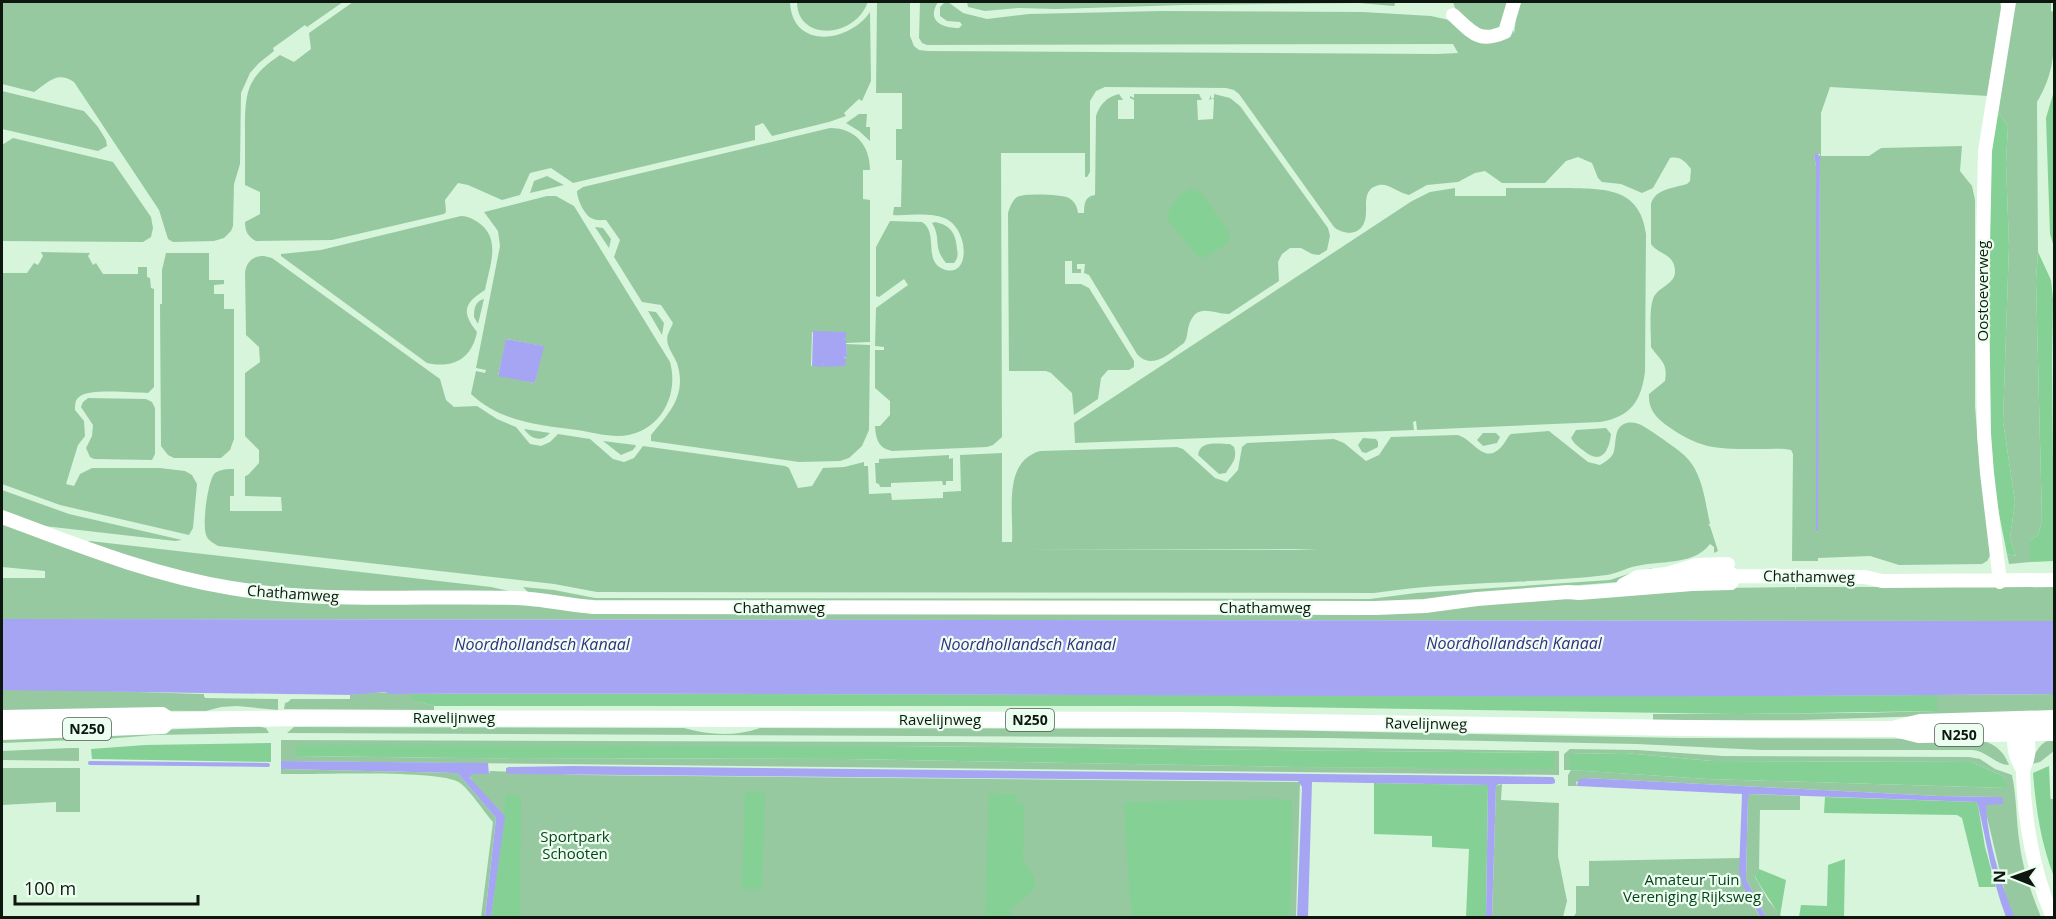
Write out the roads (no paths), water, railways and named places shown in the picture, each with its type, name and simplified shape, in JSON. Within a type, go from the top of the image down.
[{"type":"main road","name":"Ravelijnweg","points":[[2,718],[162,715],[169,720],[339,718],[1180,720],[1685,729],[1892,729],[1920,723],[2021,729]]},
{"type":"main road","name":"N250","points":[[2021,729],[2055,718]]},
{"type":"main road","name":"Ravelijnweg","points":[[2,732],[163,726],[169,720]]},
{"type":"main road","name":"N250","points":[[2021,729],[2055,733]]},
{"type":"street","points":[[1453,15],[1473,33],[1483,38],[1492,38],[1504,32],[1514,2]]},
{"type":"street","name":"Oostoeverweg","points":[[2000,582],[1984,434],[1983,279],[1985,151],[2009,2]]},
{"type":"street","name":"Chathamweg","points":[[2,517],[113,559],[174,577],[252,592],[317,597],[518,598],[610,608],[1412,607],[1486,598],[1731,583],[1732,570]]},
{"type":"street","name":"Chathamweg","points":[[1732,570],[1865,577],[1882,581],[2000,582]]},
{"type":"street","name":"Chathamweg","points":[[1568,592],[1579,588],[1666,581],[1695,574],[1731,574],[1732,570]]},
{"type":"street","points":[[2000,582],[2055,580]]},
{"type":"street","points":[[2021,729],[2027,759],[2023,770],[2031,839],[2053,918]]},
{"type":"water","points":[[1816,153],[1820,156],[1818,532],[1816,531],[1816,166],[1814,155]]},
{"type":"water","points":[[813,331],[846,332],[846,338],[843,339],[846,340],[847,357],[843,358],[846,359],[845,366],[824,367],[823,363],[822,367],[812,366]]},
{"type":"water","points":[[506,339],[544,346],[535,383],[498,376]]},
{"type":"water","name":"Noordhollandsch Kanaal","points":[[2,619],[2054,621],[2054,694],[1430,696],[390,694],[384,692],[350,695],[2,690]]},
{"type":"water","points":[[281,761],[488,763],[489,774],[472,774],[470,778],[505,816],[491,917],[485,917],[496,818],[459,775],[455,773],[281,769]]},
{"type":"water","points":[[509,767],[1553,777],[1555,783],[1499,784],[1496,786],[1492,918],[1486,917],[1488,785],[1312,782],[1308,917],[1297,918],[1302,787],[1298,781],[506,773],[506,768]]},
{"type":"water","points":[[1585,778],[2003,798],[2003,804],[1987,805],[1987,816],[1996,861],[2015,917],[2006,917],[2001,903],[1976,802],[1750,794],[1748,798],[1746,879],[1766,917],[1760,917],[1743,886],[1739,872],[1742,794],[1577,786],[1578,780]]},
{"type":"waterway","points":[[90,763],[268,765]]},
{"type":"park label","name":"Sportpark Schooten","points":[[575,846]]},
{"type":"park label","name":"Amateur Tuin Vereniging Rijksweg","points":[[1692,888]]}]
